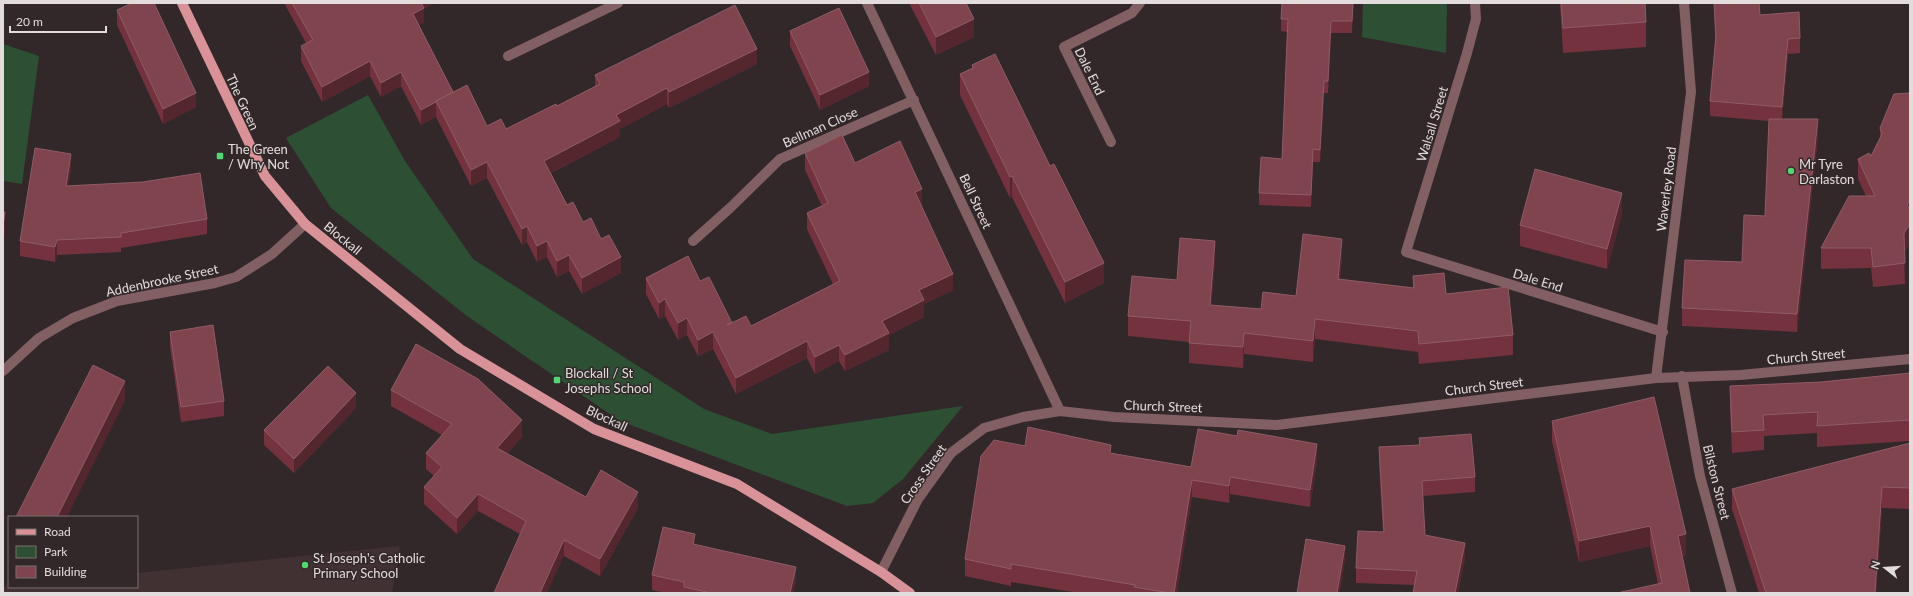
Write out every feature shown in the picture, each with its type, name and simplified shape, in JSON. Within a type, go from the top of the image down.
[{"type":"main road","name":"The Green","points":[[182,3],[264,176],[305,224]]},
{"type":"main road","name":"Blockall","points":[[305,224],[460,349],[594,429],[737,484],[881,572],[910,593]]},
{"type":"street","points":[[508,56],[618,3]]},
{"type":"street","name":"Bell Street","points":[[867,3],[1060,411]]},
{"type":"street","name":"Dale End","points":[[1111,142],[1064,47],[1132,13],[1140,3]]},
{"type":"street","name":"Walsall Street","points":[[1406,252],[1467,53],[1476,19],[1475,3]]},
{"type":"street","name":"Waverley Road","points":[[1656,378],[1691,92],[1684,3]]},
{"type":"street","name":"Bellman Close","points":[[693,241],[730,208],[780,159],[914,100]]},
{"type":"street","name":"Addenbrooke Street","points":[[3,371],[39,338],[73,318],[117,301],[215,283],[236,277],[272,254],[305,224]]},
{"type":"street","name":"Dale End","points":[[1406,252],[1662,332]]},
{"type":"street","name":"Church Street","points":[[1060,411],[1114,417],[1276,425],[1656,378],[1740,375],[1910,359]]},
{"type":"street","name":"Bilston Street","points":[[1682,376],[1700,476],[1732,593]]},
{"type":"street","name":"Cross Street","points":[[881,572],[918,499],[951,453],[984,428],[1023,416],[1060,411]]},
{"type":"shaded area","name":"St Joseph's Catholic Primary School","points":[[400,546],[392,593],[3,593],[3,587],[8,586],[8,588],[138,588],[138,573]]},
{"type":"green space","points":[[1363,3],[1447,3],[1446,53],[1362,37]]},
{"type":"green space","points":[[3,44],[39,56],[22,184],[3,181]]},
{"type":"green space","points":[[368,95],[405,161],[473,259],[704,409],[772,434],[963,406],[903,479],[873,503],[847,506],[620,421],[467,316],[331,208],[286,138]]},
{"type":"building","points":[[132,3],[154,3],[196,93],[163,109],[117,10]]},
{"type":"building","points":[[292,3],[421,3],[424,8],[413,14],[453,92],[421,110],[401,72],[381,83],[370,61],[322,87],[301,46],[313,40]]},
{"type":"building","points":[[919,3],[966,3],[974,19],[936,37]]},
{"type":"building","points":[[1282,3],[1353,3],[1352,21],[1331,21],[1328,81],[1324,81],[1320,150],[1313,149],[1311,195],[1259,193],[1261,157],[1282,159],[1288,19],[1281,19]]},
{"type":"building","points":[[1561,3],[1645,3],[1646,22],[1563,28]]},
{"type":"building","points":[[1714,3],[1759,3],[1760,15],[1799,12],[1800,38],[1788,39],[1782,107],[1710,101],[1716,36]]},
{"type":"building","points":[[735,5],[757,49],[669,92],[667,88],[616,115],[620,121],[544,161],[567,205],[573,202],[583,222],[591,218],[601,239],[609,235],[621,257],[582,278],[569,255],[557,261],[547,241],[537,246],[527,226],[522,229],[487,162],[471,170],[436,101],[467,85],[487,126],[501,119],[506,129],[556,104],[557,106],[600,84],[595,75]]},
{"type":"building","points":[[839,8],[869,72],[820,95],[790,31]]},
{"type":"building","points":[[995,54],[1050,166],[1054,164],[1104,263],[1065,282],[1012,176],[1010,177],[960,74],[973,68],[972,65]]},
{"type":"building","points":[[1910,93],[1910,199],[1907,205],[1910,209],[1910,224],[1904,233],[1905,263],[1873,267],[1871,248],[1821,248],[1849,196],[1875,196],[1858,159],[1869,153],[1871,156],[1882,134],[1880,128],[1894,94]]},
{"type":"building","points":[[1769,119],[1818,119],[1797,314],[1682,308],[1685,260],[1742,262],[1744,215],[1765,216]]},
{"type":"building","points":[[842,135],[855,163],[900,141],[922,189],[915,192],[953,274],[919,290],[924,300],[882,321],[889,333],[845,355],[839,345],[815,357],[807,341],[736,378],[713,332],[698,340],[687,318],[678,323],[665,299],[659,303],[646,278],[688,256],[700,281],[709,277],[732,323],[746,316],[751,326],[840,281],[807,213],[828,203],[805,153]]},
{"type":"building","points":[[35,148],[71,154],[66,186],[143,182],[200,173],[207,219],[121,233],[121,237],[57,240],[55,247],[20,241]]},
{"type":"building","points":[[1535,169],[1622,193],[1607,249],[1520,225]]},
{"type":"building","points":[[3,212],[5,212],[3,226]]},
{"type":"building","points":[[1303,234],[1342,239],[1338,279],[1414,288],[1413,276],[1444,273],[1446,294],[1508,287],[1513,335],[1419,344],[1418,331],[1315,319],[1313,341],[1244,333],[1243,347],[1189,343],[1191,321],[1128,316],[1132,276],[1177,280],[1180,238],[1215,241],[1210,305],[1261,309],[1263,292],[1296,296]]},
{"type":"building","points":[[213,325],[224,401],[181,407],[170,332]]},
{"type":"building","points":[[416,344],[478,379],[522,420],[497,448],[586,497],[601,470],[638,492],[600,559],[564,540],[540,593],[494,593],[526,521],[478,494],[457,518],[424,487],[442,467],[426,453],[452,424],[391,390]]},
{"type":"building","points":[[93,365],[125,381],[58,516],[17,516]]},
{"type":"building","points":[[328,366],[356,393],[294,459],[264,430]]},
{"type":"building","points":[[1910,373],[1910,420],[1817,426],[1818,412],[1763,415],[1764,430],[1732,432],[1730,386],[1821,382]]},
{"type":"building","points":[[1654,397],[1686,534],[1678,536],[1690,593],[1617,593],[1662,583],[1650,526],[1579,541],[1552,421]]},
{"type":"building","points":[[1028,427],[1111,445],[1110,453],[1191,467],[1198,429],[1237,436],[1238,430],[1317,444],[1310,490],[1230,477],[1229,486],[1192,480],[1174,593],[1170,593],[1134,587],[1135,585],[1011,564],[1011,569],[965,559],[981,456],[994,440],[1025,446]]},
{"type":"building","points":[[1471,434],[1475,477],[1422,481],[1425,535],[1465,543],[1455,593],[1413,593],[1417,571],[1356,568],[1358,531],[1384,532],[1379,447],[1420,445],[1419,438]]},
{"type":"building","points":[[1910,443],[1910,488],[1882,487],[1875,593],[1766,593],[1732,489]]},
{"type":"building","points":[[663,527],[695,534],[693,544],[796,567],[790,593],[711,593],[684,587],[684,582],[652,575]]},
{"type":"building","points":[[1306,539],[1345,546],[1337,593],[1297,593]]},
{"type":"place","name":"The Green / Why Not","points":[[220,156]]},
{"type":"place","name":"Mr Tyre Darlaston","points":[[1791,171]]},
{"type":"place","name":"Blockall / St Josephs School","points":[[557,380]]},
{"type":"place","name":"St Joseph's Catholic Primary School","points":[[305,565]]}]
